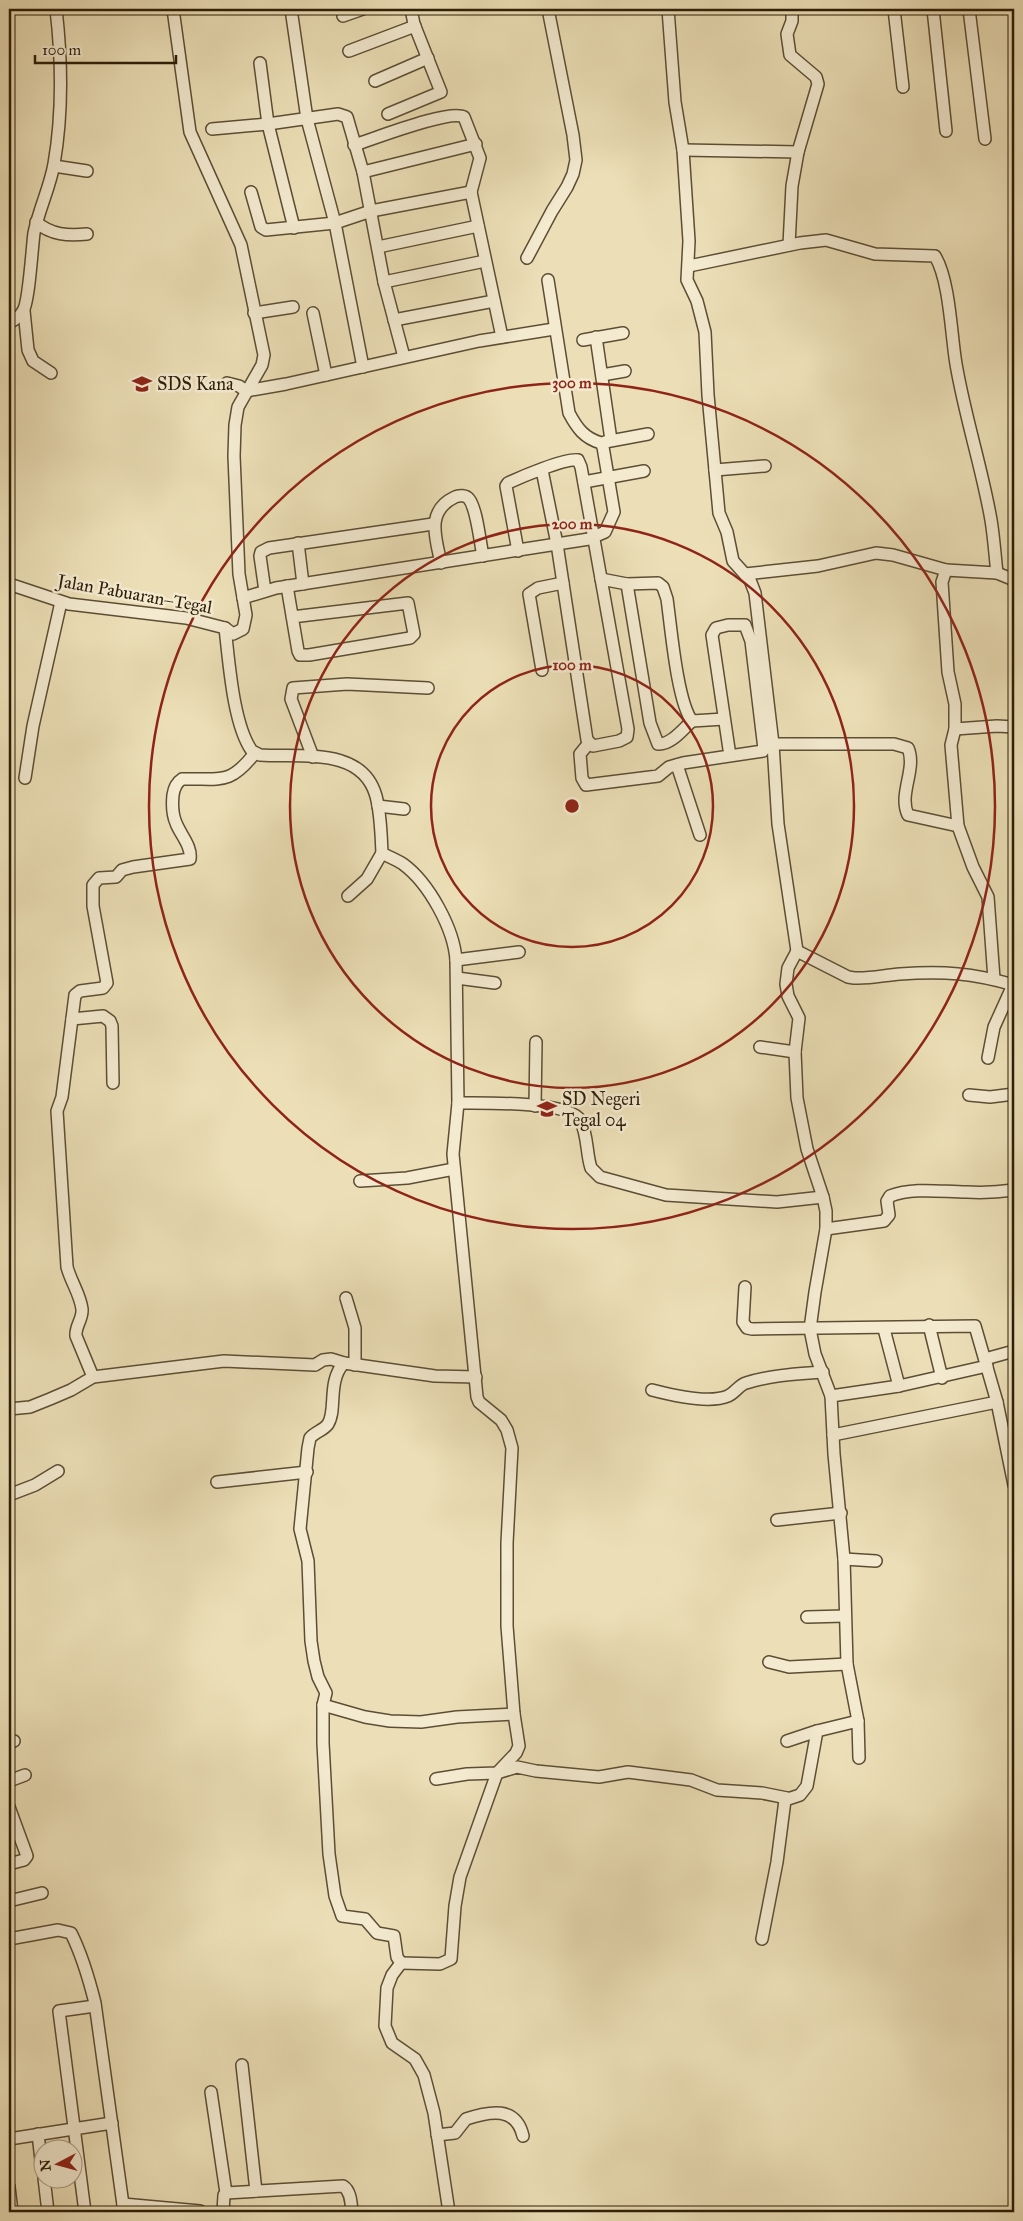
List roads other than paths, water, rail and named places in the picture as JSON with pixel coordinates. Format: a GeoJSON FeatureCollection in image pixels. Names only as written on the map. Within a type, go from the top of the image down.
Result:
{"type":"FeatureCollection","features":[{"type":"Feature","properties":{"kind":"street"},"geometry":{"type":"LineString","coordinates":[[51,373],[33,361],[28,350],[24,311],[36,222],[54,166],[62,99],[60,46],[56,9]]}},
{"type":"Feature","properties":{"kind":"street"},"geometry":{"type":"LineString","coordinates":[[173,9],[190,132],[237,234],[244,254],[263,360],[238,407],[234,436],[239,574],[246,615],[243,628],[233,634],[225,628]]}},
{"type":"Feature","properties":{"kind":"street"},"geometry":{"type":"LineString","coordinates":[[291,9],[307,119],[335,223],[363,367]]}},
{"type":"Feature","properties":{"kind":"street"},"geometry":{"type":"LineString","coordinates":[[343,16],[363,9]]}},
{"type":"Feature","properties":{"kind":"street"},"geometry":{"type":"LineString","coordinates":[[388,114],[441,92],[415,26],[411,9]]}},
{"type":"Feature","properties":{"kind":"street"},"geometry":{"type":"LineString","coordinates":[[527,258],[552,210],[567,187],[573,174],[576,160],[573,135],[548,9]]}},
{"type":"Feature","properties":{"kind":"street"},"geometry":{"type":"LineString","coordinates":[[668,9],[675,102],[683,150],[689,266],[688,284],[697,301],[705,332],[708,395],[719,513],[727,532],[733,561],[750,580],[755,593],[772,744],[778,824],[797,951],[788,968],[786,984],[788,996],[799,1018],[795,1052],[798,1110],[807,1149],[826,1211],[826,1229],[814,1292],[810,1329],[815,1354],[832,1396],[832,1435],[844,1559],[847,1664],[858,1721],[859,1758]]}},
{"type":"Feature","properties":{"kind":"street"},"geometry":{"type":"LineString","coordinates":[[789,245],[792,186],[798,152],[818,84],[816,77],[790,55],[787,34],[792,21],[792,9]]}},
{"type":"Feature","properties":{"kind":"street"},"geometry":{"type":"LineString","coordinates":[[894,9],[903,86]]}},
{"type":"Feature","properties":{"kind":"street"},"geometry":{"type":"LineString","coordinates":[[933,9],[946,131]]}},
{"type":"Feature","properties":{"kind":"street"},"geometry":{"type":"LineString","coordinates":[[969,9],[985,139]]}},
{"type":"Feature","properties":{"kind":"street"},"geometry":{"type":"LineString","coordinates":[[349,50],[415,26]]}},
{"type":"Feature","properties":{"kind":"street"},"geometry":{"type":"LineString","coordinates":[[374,81],[428,58]]}},
{"type":"Feature","properties":{"kind":"street"},"geometry":{"type":"LineString","coordinates":[[260,63],[268,124],[294,228]]}},
{"type":"Feature","properties":{"kind":"street"},"geometry":{"type":"LineString","coordinates":[[354,145],[441,116],[458,114],[464,117],[480,158],[471,192],[502,337]]}},
{"type":"Feature","properties":{"kind":"street"},"geometry":{"type":"LineString","coordinates":[[212,129],[344,115],[346,117],[363,172],[384,282],[404,357]]}},
{"type":"Feature","properties":{"kind":"street"},"geometry":{"type":"LineString","coordinates":[[363,172],[476,144]]}},
{"type":"Feature","properties":{"kind":"street"},"geometry":{"type":"LineString","coordinates":[[683,150],[798,152]]}},
{"type":"Feature","properties":{"kind":"street"},"geometry":{"type":"LineString","coordinates":[[54,166],[87,171]]}},
{"type":"Feature","properties":{"kind":"street"},"geometry":{"type":"LineString","coordinates":[[251,192],[263,230],[335,223],[371,211],[471,192]]}},
{"type":"Feature","properties":{"kind":"street"},"geometry":{"type":"LineString","coordinates":[[36,222],[44,229],[66,235],[87,234]]}},
{"type":"Feature","properties":{"kind":"street"},"geometry":{"type":"LineString","coordinates":[[378,246],[478,226]]}},
{"type":"Feature","properties":{"kind":"street"},"geometry":{"type":"LineString","coordinates":[[689,266],[789,245],[826,240],[875,254],[935,256],[943,282],[952,330],[962,401],[991,519],[997,573]]}},
{"type":"Feature","properties":{"kind":"street"},"geometry":{"type":"LineString","coordinates":[[384,282],[485,261]]}},
{"type":"Feature","properties":{"kind":"street"},"geometry":{"type":"LineString","coordinates":[[548,280],[554,329],[569,413],[577,428],[590,440],[606,442],[648,434]]}},
{"type":"Feature","properties":{"kind":"street"},"geometry":{"type":"LineString","coordinates":[[394,320],[494,301]]}},
{"type":"Feature","properties":{"kind":"street"},"geometry":{"type":"LineString","coordinates":[[254,313],[292,307]]}},
{"type":"Feature","properties":{"kind":"street"},"geometry":{"type":"LineString","coordinates":[[9,323],[24,311]]}},
{"type":"Feature","properties":{"kind":"street"},"geometry":{"type":"LineString","coordinates":[[313,313],[326,376]]}},
{"type":"Feature","properties":{"kind":"street"},"geometry":{"type":"LineString","coordinates":[[227,383],[239,386],[246,391],[326,376],[404,357],[502,337],[554,329]]}},
{"type":"Feature","properties":{"kind":"street"},"geometry":{"type":"LineString","coordinates":[[583,340],[623,333]]}},
{"type":"Feature","properties":{"kind":"street"},"geometry":{"type":"LineString","coordinates":[[243,598],[287,586],[594,538],[605,532],[611,523],[614,512],[608,476],[602,375],[596,337]]}},
{"type":"Feature","properties":{"kind":"street"},"geometry":{"type":"LineString","coordinates":[[602,375],[625,371]]}},
{"type":"Feature","properties":{"kind":"street"},"geometry":{"type":"LineString","coordinates":[[518,551],[506,486],[508,483],[576,459],[581,467],[584,482],[628,729],[627,738],[619,741],[593,746],[589,743]]}},
{"type":"Feature","properties":{"kind":"street"},"geometry":{"type":"LineString","coordinates":[[715,470],[765,466]]}},
{"type":"Feature","properties":{"kind":"street"},"geometry":{"type":"LineString","coordinates":[[542,470],[557,544],[589,743],[580,754],[582,778],[586,785],[658,776],[669,767],[677,765],[763,751],[751,641],[745,625],[728,625],[716,628],[712,635],[730,756]]}},
{"type":"Feature","properties":{"kind":"street"},"geometry":{"type":"LineString","coordinates":[[584,482],[608,476],[644,471]]}},
{"type":"Feature","properties":{"kind":"street"},"geometry":{"type":"LineString","coordinates":[[440,563],[433,524],[440,510],[456,497],[463,496],[468,498],[473,506],[483,556]]}},
{"type":"Feature","properties":{"kind":"street"},"geometry":{"type":"LineString","coordinates":[[265,591],[261,552],[269,548],[433,524]]}},
{"type":"Feature","properties":{"kind":"street"},"geometry":{"type":"LineString","coordinates":[[298,544],[303,584]]}},
{"type":"Feature","properties":{"kind":"street"},"geometry":{"type":"LineString","coordinates":[[745,574],[818,566],[876,553],[892,555],[946,570],[997,573],[1014,580]]}},
{"type":"Feature","properties":{"kind":"street"},"geometry":{"type":"LineString","coordinates":[[946,570],[942,590],[948,672],[955,704],[955,729],[952,745],[958,826],[973,867],[988,897],[994,979]]}},
{"type":"Feature","properties":{"kind":"street"},"geometry":{"type":"LineString","coordinates":[[601,579],[627,584],[658,583],[663,588],[667,599],[681,692],[686,714],[692,721]]}},
{"type":"Feature","properties":{"kind":"street"},"geometry":{"type":"LineString","coordinates":[[542,670],[529,594],[538,588],[563,583]]}},
{"type":"Feature","properties":{"kind":"street","name":"Jalan Pabuaran–Tegal"},"geometry":{"type":"LineString","coordinates":[[9,584],[61,602],[92,608],[186,618],[225,628],[231,678],[240,721],[248,745],[255,753]]}},
{"type":"Feature","properties":{"kind":"street"},"geometry":{"type":"LineString","coordinates":[[627,584],[650,723],[658,744],[672,739],[692,721],[724,719]]}},
{"type":"Feature","properties":{"kind":"street"},"geometry":{"type":"LineString","coordinates":[[287,586],[292,617],[300,655],[410,638],[414,634],[408,603],[292,617]]}},
{"type":"Feature","properties":{"kind":"street"},"geometry":{"type":"LineString","coordinates":[[25,778],[32,726],[61,602]]}},
{"type":"Feature","properties":{"kind":"street"},"geometry":{"type":"LineString","coordinates":[[313,757],[291,698],[293,688],[347,684],[428,688]]}},
{"type":"Feature","properties":{"kind":"street"},"geometry":{"type":"LineString","coordinates":[[955,729],[997,726],[1014,727]]}},
{"type":"Feature","properties":{"kind":"street"},"geometry":{"type":"LineString","coordinates":[[772,744],[894,744],[908,748],[911,763],[904,803],[908,815],[958,826]]}},
{"type":"Feature","properties":{"kind":"street"},"geometry":{"type":"LineString","coordinates":[[93,1377],[76,1336],[76,1330],[82,1317],[82,1310],[76,1288],[66,1267],[57,1111],[62,1097],[77,992],[103,988],[107,983],[93,906],[93,885],[95,881],[99,878],[116,877],[122,870],[133,867],[190,859],[189,848],[176,822],[172,808],[173,790],[177,782],[182,779],[221,779],[234,775],[242,770],[255,753],[344,761],[358,769],[373,787],[378,806],[382,853],[367,879],[348,896]]}},
{"type":"Feature","properties":{"kind":"street"},"geometry":{"type":"LineString","coordinates":[[677,765],[700,835]]}},
{"type":"Feature","properties":{"kind":"street"},"geometry":{"type":"LineString","coordinates":[[378,806],[404,809]]}},
{"type":"Feature","properties":{"kind":"street"},"geometry":{"type":"LineString","coordinates":[[382,853],[407,867],[428,892],[446,922],[454,944],[457,978],[458,1103],[453,1137],[454,1169],[476,1377],[476,1397],[479,1402],[502,1420],[512,1448],[506,1584],[507,1626],[518,1740],[518,1750],[497,1774],[460,1877],[455,1906],[451,1959],[440,1964],[401,1963]]}},
{"type":"Feature","properties":{"kind":"street"},"geometry":{"type":"LineString","coordinates":[[797,951],[848,977],[854,978],[939,972],[963,973],[1014,985],[994,1027],[988,1058]]}},
{"type":"Feature","properties":{"kind":"street"},"geometry":{"type":"LineString","coordinates":[[456,960],[519,952]]}},
{"type":"Feature","properties":{"kind":"street"},"geometry":{"type":"LineString","coordinates":[[457,978],[495,983]]}},
{"type":"Feature","properties":{"kind":"street"},"geometry":{"type":"LineString","coordinates":[[72,1019],[103,1016],[110,1022],[112,1026],[112,1083]]}},
{"type":"Feature","properties":{"kind":"street"},"geometry":{"type":"LineString","coordinates":[[535,1106],[536,1042]]}},
{"type":"Feature","properties":{"kind":"street"},"geometry":{"type":"LineString","coordinates":[[760,1047],[795,1052]]}},
{"type":"Feature","properties":{"kind":"street"},"geometry":{"type":"LineString","coordinates":[[969,1095],[990,1098],[1014,1094]]}},
{"type":"Feature","properties":{"kind":"street"},"geometry":{"type":"LineString","coordinates":[[458,1103],[535,1106],[564,1110],[580,1118],[590,1168],[600,1176],[660,1194],[777,1202],[823,1197]]}},
{"type":"Feature","properties":{"kind":"street"},"geometry":{"type":"LineString","coordinates":[[360,1181],[408,1178],[454,1169]]}},
{"type":"Feature","properties":{"kind":"street"},"geometry":{"type":"LineString","coordinates":[[826,1229],[884,1221],[889,1215],[887,1201],[890,1196],[896,1194],[932,1190],[969,1192],[1014,1190]]}},
{"type":"Feature","properties":{"kind":"street"},"geometry":{"type":"LineString","coordinates":[[745,1287],[743,1322],[747,1328],[810,1329],[929,1325],[975,1326],[997,1402],[1014,1485]]}},
{"type":"Feature","properties":{"kind":"street"},"geometry":{"type":"LineString","coordinates":[[346,1298],[355,1328],[350,1364],[338,1373],[332,1391],[328,1425],[310,1438],[300,1530],[308,1561],[311,1641],[318,1677],[326,1693],[323,1705],[324,1784],[329,1854],[335,1896],[342,1916],[365,1919],[377,1933],[394,1936],[397,1957],[401,1963]]}},
{"type":"Feature","properties":{"kind":"street"},"geometry":{"type":"LineString","coordinates":[[929,1325],[942,1378]]}},
{"type":"Feature","properties":{"kind":"street"},"geometry":{"type":"LineString","coordinates":[[884,1328],[899,1386]]}},
{"type":"Feature","properties":{"kind":"street"},"geometry":{"type":"LineString","coordinates":[[832,1396],[942,1378],[1014,1351]]}},
{"type":"Feature","properties":{"kind":"street"},"geometry":{"type":"LineString","coordinates":[[9,1409],[30,1407],[71,1390],[93,1377],[224,1360],[315,1365],[323,1360],[331,1359],[350,1364],[435,1376],[476,1377]]}},
{"type":"Feature","properties":{"kind":"street"},"geometry":{"type":"LineString","coordinates":[[652,1390],[676,1397],[716,1399],[730,1396],[744,1383],[775,1376],[823,1372]]}},
{"type":"Feature","properties":{"kind":"street"},"geometry":{"type":"LineString","coordinates":[[832,1435],[997,1402]]}},
{"type":"Feature","properties":{"kind":"street"},"geometry":{"type":"LineString","coordinates":[[9,1495],[35,1485],[58,1471]]}},
{"type":"Feature","properties":{"kind":"street"},"geometry":{"type":"LineString","coordinates":[[217,1482],[307,1472]]}},
{"type":"Feature","properties":{"kind":"street"},"geometry":{"type":"LineString","coordinates":[[777,1520],[841,1513]]}},
{"type":"Feature","properties":{"kind":"street"},"geometry":{"type":"LineString","coordinates":[[844,1559],[876,1561]]}},
{"type":"Feature","properties":{"kind":"street"},"geometry":{"type":"LineString","coordinates":[[807,1617],[845,1616]]}},
{"type":"Feature","properties":{"kind":"street"},"geometry":{"type":"LineString","coordinates":[[769,1662],[789,1667],[847,1664]]}},
{"type":"Feature","properties":{"kind":"street"},"geometry":{"type":"LineString","coordinates":[[323,1705],[365,1717],[399,1722],[421,1722],[457,1717],[514,1714]]}},
{"type":"Feature","properties":{"kind":"street"},"geometry":{"type":"LineString","coordinates":[[787,1741],[858,1721]]}},
{"type":"Feature","properties":{"kind":"street"},"geometry":{"type":"LineString","coordinates":[[436,1779],[467,1774],[497,1774],[518,1767],[536,1771],[599,1777],[628,1772],[691,1780],[717,1790],[762,1793],[787,1798],[800,1795],[807,1786],[817,1731]]}},
{"type":"Feature","properties":{"kind":"street"},"geometry":{"type":"LineString","coordinates":[[9,1781],[24,1776]]}},
{"type":"Feature","properties":{"kind":"street"},"geometry":{"type":"LineString","coordinates":[[762,1939],[777,1862],[783,1806],[787,1798]]}},
{"type":"Feature","properties":{"kind":"street"},"geometry":{"type":"LineString","coordinates":[[9,1807],[27,1856],[24,1860],[9,1864]]}},
{"type":"Feature","properties":{"kind":"street"},"geometry":{"type":"LineString","coordinates":[[9,1901],[42,1893]]}},
{"type":"Feature","properties":{"kind":"street"},"geometry":{"type":"LineString","coordinates":[[9,1939],[58,1930],[71,1933],[89,1979],[96,2006],[124,2208],[200,2211]]}},
{"type":"Feature","properties":{"kind":"street"},"geometry":{"type":"LineString","coordinates":[[401,1963],[392,1974],[387,1988],[385,2004],[387,2032],[392,2043],[409,2054],[420,2067],[431,2098],[449,2212]]}},
{"type":"Feature","properties":{"kind":"street"},"geometry":{"type":"LineString","coordinates":[[85,2212],[59,2011],[96,2006]]}},
{"type":"Feature","properties":{"kind":"street"},"geometry":{"type":"LineString","coordinates":[[242,2065],[256,2191]]}},
{"type":"Feature","properties":{"kind":"street"},"geometry":{"type":"LineString","coordinates":[[211,2092],[226,2193],[224,2195],[223,2212]]}},
{"type":"Feature","properties":{"kind":"street"},"geometry":{"type":"LineString","coordinates":[[437,2135],[455,2133],[466,2119],[504,2113],[513,2117],[518,2122],[523,2136]]}},
{"type":"Feature","properties":{"kind":"street"},"geometry":{"type":"LineString","coordinates":[[9,2139],[112,2123]]}},
{"type":"Feature","properties":{"kind":"street"},"geometry":{"type":"LineString","coordinates":[[38,2134],[38,2138]]}},
{"type":"Feature","properties":{"kind":"street"},"geometry":{"type":"LineString","coordinates":[[226,2193],[343,2186],[348,2189],[352,2212]]}},
{"type":"Feature","properties":{"kind":"street"},"geometry":{"type":"LineString","coordinates":[[9,2187],[12,2212]]}},
{"type":"Feature","properties":{"kind":"street"},"geometry":{"type":"LineString","coordinates":[[45,2188],[48,2212]]}},
{"type":"Feature","properties":{"kind":"place","name":"SDS Kana"},"geometry":{"type":"Point","coordinates":[142,384]}},
{"type":"Feature","properties":{"kind":"place","name":"SD Negeri Tegal 04"},"geometry":{"type":"Point","coordinates":[547,1109]}}]}
